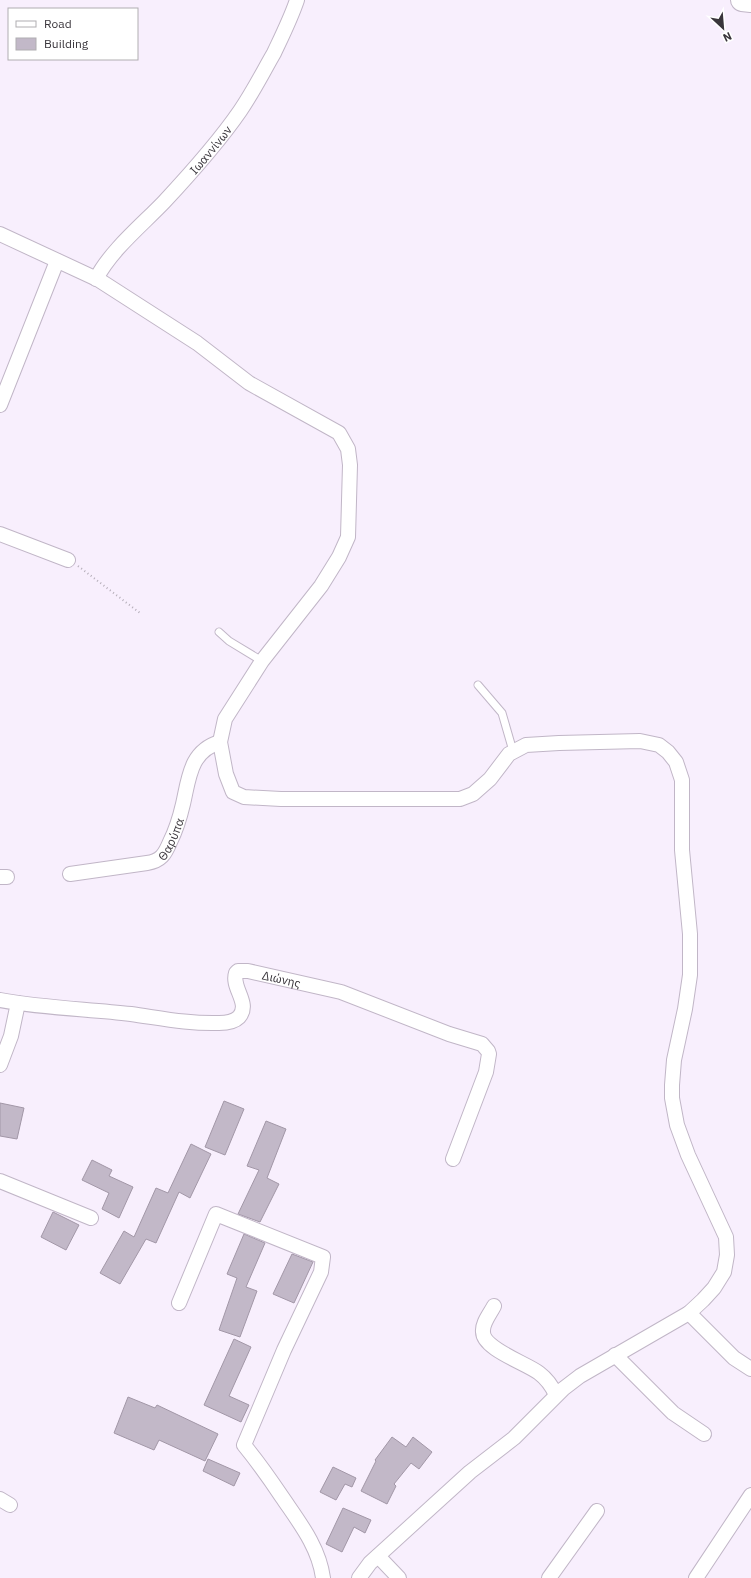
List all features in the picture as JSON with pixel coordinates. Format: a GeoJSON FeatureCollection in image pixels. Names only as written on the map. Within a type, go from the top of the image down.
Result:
{"type":"FeatureCollection","features":[{"type":"Feature","properties":{"kind":"main road"},"geometry":{"type":"LineString","coordinates":[[742,0],[751,0]]}},
{"type":"Feature","properties":{"kind":"street","name":"Ιωαννίνων"},"geometry":{"type":"LineString","coordinates":[[96,279],[102,268],[114,254],[219,140],[241,111],[284,34],[297,0]]}},
{"type":"Feature","properties":{"kind":"street"},"geometry":{"type":"LineString","coordinates":[[0,234],[96,279],[197,343],[249,383],[338,433],[348,449],[350,473],[348,537],[340,557],[321,586],[262,661],[225,718],[220,742],[226,774],[233,792],[244,797],[281,799],[460,799],[473,794],[479,789],[490,779],[513,751],[535,744],[640,741],[659,745],[668,752],[676,762],[681,772],[683,789],[682,850],[689,927],[690,975],[685,1009],[674,1060],[672,1098],[681,1136],[692,1164],[724,1233],[727,1250],[726,1264],[720,1281],[703,1300],[689,1312],[580,1376],[556,1395],[518,1435],[470,1472],[378,1556],[366,1568],[359,1578]]}},
{"type":"Feature","properties":{"kind":"street"},"geometry":{"type":"LineString","coordinates":[[0,404],[57,261]]}},
{"type":"Feature","properties":{"kind":"street"},"geometry":{"type":"LineString","coordinates":[[0,534],[68,560]]}},
{"type":"Feature","properties":{"kind":"street","name":"Θαρύπα"},"geometry":{"type":"LineString","coordinates":[[70,874],[147,864],[156,862],[161,858],[169,846],[178,824],[194,763],[205,749],[220,742]]}},
{"type":"Feature","properties":{"kind":"street","name":"Διώνης"},"geometry":{"type":"LineString","coordinates":[[0,1000],[165,1019],[218,1023],[231,1021],[238,1017],[243,1009],[242,1001],[235,982],[236,973],[238,971],[248,971],[341,992],[449,1034],[482,1044],[488,1051],[489,1058],[486,1072],[453,1159]]}},
{"type":"Feature","properties":{"kind":"street"},"geometry":{"type":"LineString","coordinates":[[0,1065],[11,1036],[18,1003]]}},
{"type":"Feature","properties":{"kind":"street"},"geometry":{"type":"LineString","coordinates":[[0,1181],[91,1218]]}},
{"type":"Feature","properties":{"kind":"street"},"geometry":{"type":"LineString","coordinates":[[179,1303],[216,1214],[323,1257],[321,1272],[284,1350],[244,1445],[295,1516],[318,1554],[322,1565],[323,1578]]}},
{"type":"Feature","properties":{"kind":"street"},"geometry":{"type":"LineString","coordinates":[[494,1306],[483,1328],[485,1340],[493,1347],[539,1373],[547,1380],[556,1395]]}},
{"type":"Feature","properties":{"kind":"street"},"geometry":{"type":"LineString","coordinates":[[689,1312],[734,1358],[751,1369]]}},
{"type":"Feature","properties":{"kind":"street"},"geometry":{"type":"LineString","coordinates":[[615,1355],[673,1413],[704,1434]]}},
{"type":"Feature","properties":{"kind":"street"},"geometry":{"type":"LineString","coordinates":[[696,1578],[751,1495]]}},
{"type":"Feature","properties":{"kind":"street"},"geometry":{"type":"LineString","coordinates":[[549,1578],[597,1511]]}},
{"type":"Feature","properties":{"kind":"street"},"geometry":{"type":"LineString","coordinates":[[378,1556],[399,1578]]}},
{"type":"Feature","properties":{"kind":"lane"},"geometry":{"type":"LineString","coordinates":[[218,632],[229,641],[262,661]]}},
{"type":"Feature","properties":{"kind":"lane"},"geometry":{"type":"LineString","coordinates":[[478,685],[502,713],[513,751]]}},
{"type":"Feature","properties":{"kind":"path"},"geometry":{"type":"LineString","coordinates":[[68,560],[140,614]]}},
{"type":"Feature","properties":{"kind":"building"},"geometry":{"type":"Polygon","coordinates":[[[224,1101],[244,1109],[225,1155],[205,1147],[224,1101]]]}},
{"type":"Feature","properties":{"kind":"building"},"geometry":{"type":"Polygon","coordinates":[[[0,1103],[24,1108],[17,1139],[0,1136],[0,1103]]]}},
{"type":"Feature","properties":{"kind":"building"},"geometry":{"type":"Polygon","coordinates":[[[266,1121],[286,1129],[267,1178],[279,1184],[260,1222],[238,1214],[259,1170],[247,1166],[266,1121]]]}},
{"type":"Feature","properties":{"kind":"building"},"geometry":{"type":"Polygon","coordinates":[[[191,1144],[211,1154],[190,1198],[179,1192],[156,1243],[146,1239],[120,1284],[100,1273],[124,1231],[134,1237],[156,1188],[168,1193],[191,1144]]]}},
{"type":"Feature","properties":{"kind":"building"},"geometry":{"type":"Polygon","coordinates":[[[92,1160],[112,1170],[109,1176],[133,1187],[119,1218],[102,1209],[109,1193],[82,1180],[92,1160]]]}},
{"type":"Feature","properties":{"kind":"building"},"geometry":{"type":"Polygon","coordinates":[[[53,1212],[79,1225],[66,1250],[41,1237],[53,1212]]]}},
{"type":"Feature","properties":{"kind":"building"},"geometry":{"type":"Polygon","coordinates":[[[244,1234],[265,1243],[246,1287],[257,1291],[240,1337],[219,1330],[237,1278],[227,1274],[244,1234]]]}},
{"type":"Feature","properties":{"kind":"building"},"geometry":{"type":"Polygon","coordinates":[[[292,1254],[313,1262],[294,1303],[273,1294],[292,1254]]]}},
{"type":"Feature","properties":{"kind":"building"},"geometry":{"type":"Polygon","coordinates":[[[234,1339],[251,1347],[229,1396],[249,1405],[241,1422],[204,1405],[234,1339]]]}},
{"type":"Feature","properties":{"kind":"building"},"geometry":{"type":"Polygon","coordinates":[[[128,1397],[155,1408],[157,1405],[218,1434],[205,1461],[159,1440],[154,1450],[114,1433],[128,1397]]]}},
{"type":"Feature","properties":{"kind":"building"},"geometry":{"type":"Polygon","coordinates":[[[392,1437],[406,1447],[413,1437],[432,1452],[419,1469],[411,1463],[394,1484],[396,1486],[387,1504],[361,1491],[376,1461],[375,1460],[392,1437]]]}},
{"type":"Feature","properties":{"kind":"building"},"geometry":{"type":"Polygon","coordinates":[[[208,1459],[240,1473],[234,1486],[203,1471],[208,1459]]]}},
{"type":"Feature","properties":{"kind":"building"},"geometry":{"type":"Polygon","coordinates":[[[333,1467],[356,1478],[352,1487],[345,1484],[336,1500],[320,1492],[333,1467]]]}},
{"type":"Feature","properties":{"kind":"building"},"geometry":{"type":"Polygon","coordinates":[[[343,1508],[371,1520],[365,1533],[354,1527],[342,1552],[326,1544],[343,1508]]]}}]}
